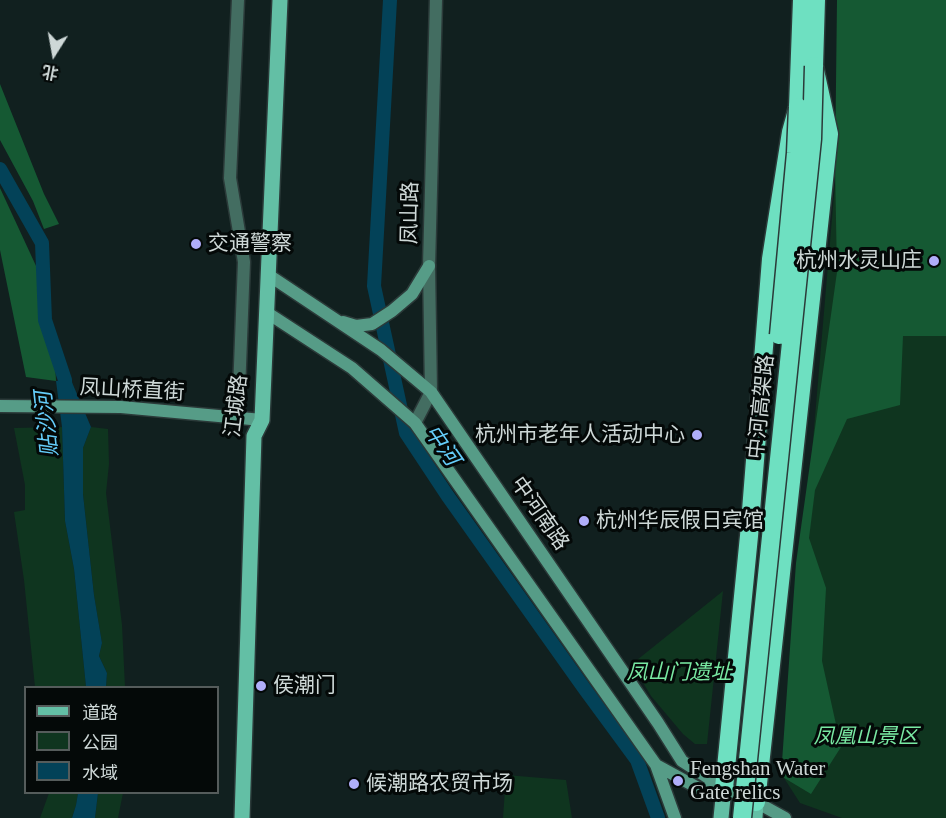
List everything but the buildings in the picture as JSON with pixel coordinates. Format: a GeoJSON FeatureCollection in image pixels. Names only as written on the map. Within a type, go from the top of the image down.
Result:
{"type":"FeatureCollection","features":[{"type":"Feature","properties":{"kind":"highway","name":"中河高架路"},"geometry":{"type":"LineString","coordinates":[[734,818],[796,153],[802,0]]}},
{"type":"Feature","properties":{"kind":"highway","name":"中河高架路"},"geometry":{"type":"LineString","coordinates":[[742,818],[812,139],[816,0]]}},
{"type":"Feature","properties":{"kind":"highway"},"geometry":{"type":"LineString","coordinates":[[755,810],[829,134],[814,66]]}},
{"type":"Feature","properties":{"kind":"highway"},"geometry":{"type":"LineString","coordinates":[[724,788],[739,641],[771,259],[791,132],[798,107]]}},
{"type":"Feature","properties":{"kind":"main road","name":"江城路"},"geometry":{"type":"LineString","coordinates":[[242,818],[254,436],[262,420],[280,0]]}},
{"type":"Feature","properties":{"kind":"main road"},"geometry":{"type":"LineString","coordinates":[[334,320],[356,326],[372,324],[412,294],[429,266]]}},
{"type":"Feature","properties":{"kind":"main road","name":"中河南路"},"geometry":{"type":"LineString","coordinates":[[267,274],[381,350],[431,392],[682,761],[724,788]]}},
{"type":"Feature","properties":{"kind":"main road"},"geometry":{"type":"LineString","coordinates":[[266,312],[352,368],[412,421],[656,765],[675,818]]}},
{"type":"Feature","properties":{"kind":"main road","name":"凤山桥直街"},"geometry":{"type":"LineString","coordinates":[[0,406],[121,407],[262,420]]}},
{"type":"Feature","properties":{"kind":"main road"},"geometry":{"type":"LineString","coordinates":[[656,765],[700,789],[724,788],[755,810],[785,818]]}},
{"type":"Feature","properties":{"kind":"main road"},"geometry":{"type":"LineString","coordinates":[[721,818],[724,788]]}},
{"type":"Feature","properties":{"kind":"street"},"geometry":{"type":"LineString","coordinates":[[238,0],[230,178],[244,262],[238,417]]}},
{"type":"Feature","properties":{"kind":"street","name":"凤山路"},"geometry":{"type":"LineString","coordinates":[[412,421],[431,392],[429,266],[436,0]]}},
{"type":"Feature","properties":{"kind":"green space"},"geometry":{"type":"Polygon","coordinates":[[[837,0],[946,0],[946,336],[903,336],[900,405],[847,419],[815,490],[809,538],[826,588],[822,661],[841,747],[811,794],[781,776],[796,563],[837,272],[835,167],[837,0]]]}},
{"type":"Feature","properties":{"kind":"green space","name":"凤凰山景区"},"geometry":{"type":"Polygon","coordinates":[[[946,0],[946,818],[842,818],[800,803],[784,778],[845,67],[946,0]]]}},
{"type":"Feature","properties":{"kind":"green space"},"geometry":{"type":"Polygon","coordinates":[[[0,84],[44,194],[59,224],[44,229],[33,201],[0,140],[0,84]]]}},
{"type":"Feature","properties":{"kind":"green space"},"geometry":{"type":"Polygon","coordinates":[[[0,188],[37,268],[42,324],[55,362],[56,381],[26,377],[0,250],[0,188]]]}},
{"type":"Feature","properties":{"kind":"green space"},"geometry":{"type":"Polygon","coordinates":[[[62,427],[65,521],[74,569],[86,686],[35,686],[24,580],[14,512],[25,510],[25,485],[14,428],[62,427]]]}},
{"type":"Feature","properties":{"kind":"green space"},"geometry":{"type":"Polygon","coordinates":[[[91,427],[108,429],[109,464],[106,493],[122,625],[125,686],[106,686],[107,673],[99,656],[102,643],[94,595],[83,494],[83,448],[91,427]]]}},
{"type":"Feature","properties":{"kind":"green space","name":"凤山门遗址"},"geometry":{"type":"Polygon","coordinates":[[[723,591],[707,744],[695,744],[683,734],[651,696],[632,664],[723,591]]]}},
{"type":"Feature","properties":{"kind":"green space"},"geometry":{"type":"Polygon","coordinates":[[[506,775],[566,780],[572,818],[503,818],[506,775]]]}},
{"type":"Feature","properties":{"kind":"green space"},"geometry":{"type":"Polygon","coordinates":[[[49,794],[78,794],[72,818],[40,818],[49,794]]]}},
{"type":"Feature","properties":{"kind":"green space"},"geometry":{"type":"Polygon","coordinates":[[[98,794],[123,794],[118,818],[95,818],[98,794]]]}},
{"type":"Feature","properties":{"kind":"water"},"geometry":{"type":"Polygon","coordinates":[[[71,380],[91,427],[83,448],[83,494],[94,595],[102,643],[99,656],[107,673],[106,686],[86,686],[74,569],[65,521],[62,427],[56,381],[71,380]]]}},
{"type":"Feature","properties":{"kind":"water"},"geometry":{"type":"Polygon","coordinates":[[[78,794],[98,794],[95,818],[72,818],[78,794]]]}},
{"type":"Feature","properties":{"kind":"waterway","name":"中河"},"geometry":{"type":"LineString","coordinates":[[390,0],[374,286],[406,433],[447,495],[637,760],[658,818]]}},
{"type":"Feature","properties":{"kind":"waterway","name":"贴沙河"},"geometry":{"type":"LineString","coordinates":[[0,169],[42,243],[45,320],[65,380],[66,399]]}},
{"type":"Feature","properties":{"kind":"place","name":"交通警察"},"geometry":{"type":"Point","coordinates":[196,244]}},
{"type":"Feature","properties":{"kind":"place","name":"杭州水灵山庄"},"geometry":{"type":"Point","coordinates":[934,261]}},
{"type":"Feature","properties":{"kind":"place","name":"杭州市老年人活动中心"},"geometry":{"type":"Point","coordinates":[697,435]}},
{"type":"Feature","properties":{"kind":"place","name":"杭州华辰假日宾馆"},"geometry":{"type":"Point","coordinates":[584,521]}},
{"type":"Feature","properties":{"kind":"place","name":"侯潮门"},"geometry":{"type":"Point","coordinates":[261,686]}},
{"type":"Feature","properties":{"kind":"place","name":"Fengshan Water Gate relics"},"geometry":{"type":"Point","coordinates":[678,781]}},
{"type":"Feature","properties":{"kind":"place","name":"候潮路农贸市场"},"geometry":{"type":"Point","coordinates":[354,784]}}]}
